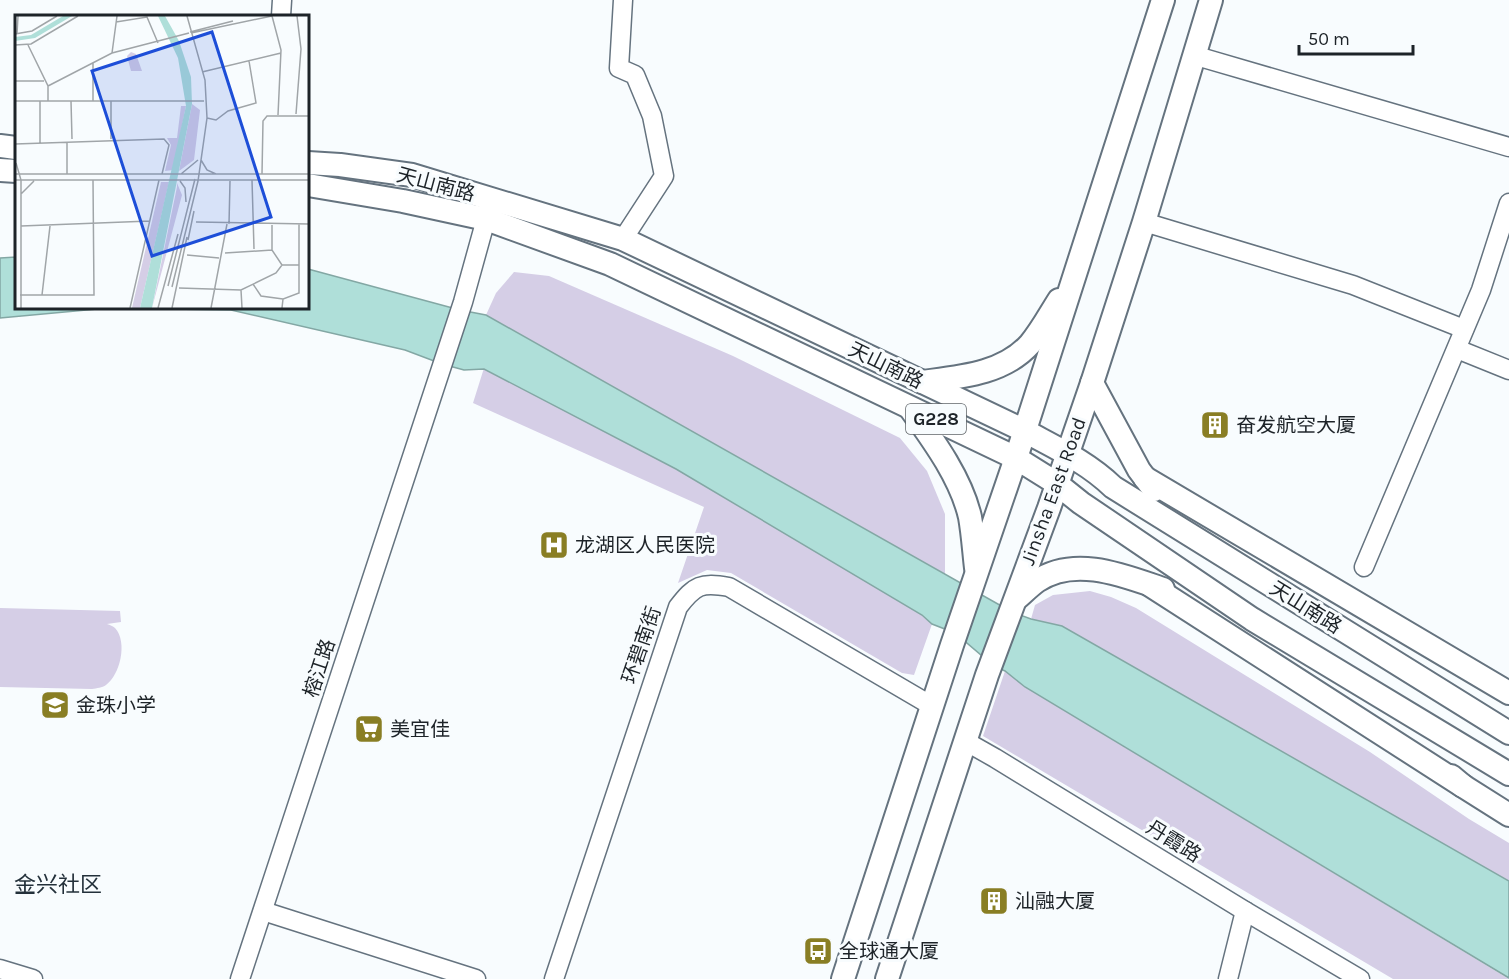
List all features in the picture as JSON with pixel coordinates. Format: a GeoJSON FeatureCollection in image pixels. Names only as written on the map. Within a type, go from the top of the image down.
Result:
{"type":"FeatureCollection","features":[{"type":"Feature","properties":{"kind":"main road"},"geometry":{"type":"LineString","coordinates":[[843,979],[952,645],[1025,431],[1163,0]]}},
{"type":"Feature","properties":{"kind":"main road","name":"Jinsha East Road"},"geometry":{"type":"LineString","coordinates":[[888,979],[987,675],[1049,508],[1092,382],[1144,222],[1211,0]]}},
{"type":"Feature","properties":{"kind":"main road"},"geometry":{"type":"LineString","coordinates":[[0,147],[15,148]]}},
{"type":"Feature","properties":{"kind":"main road","name":"天山南路"},"geometry":{"type":"LineString","coordinates":[[309,163],[412,175],[623,239],[1025,431],[1094,469],[1113,487],[1509,732]]}},
{"type":"Feature","properties":{"kind":"main road"},"geometry":{"type":"LineString","coordinates":[[0,170],[15,171]]}},
{"type":"Feature","properties":{"kind":"main road","name":"天山南路"},"geometry":{"type":"LineString","coordinates":[[309,185],[403,201],[486,219],[610,264],[1016,458],[1056,483],[1090,509],[1252,619],[1509,774]]}},
{"type":"Feature","properties":{"kind":"main road"},"geometry":{"type":"LineString","coordinates":[[922,382],[967,376],[1005,365],[1030,344],[1075,277]]}},
{"type":"Feature","properties":{"kind":"main road"},"geometry":{"type":"LineString","coordinates":[[1092,382],[1144,478],[1183,530]]}},
{"type":"Feature","properties":{"kind":"main road"},"geometry":{"type":"LineString","coordinates":[[909,406],[936,444],[955,479],[969,516],[975,577]]}},
{"type":"Feature","properties":{"kind":"main road"},"geometry":{"type":"LineString","coordinates":[[1144,478],[1509,693]]}},
{"type":"Feature","properties":{"kind":"main road"},"geometry":{"type":"LineString","coordinates":[[1013,602],[1039,580],[1066,570],[1091,568],[1122,575],[1252,619]]}},
{"type":"Feature","properties":{"kind":"main road","name":"天山南路"},"geometry":{"type":"LineString","coordinates":[[1150,585],[1509,815]]}},
{"type":"Feature","properties":{"kind":"main road"},"geometry":{"type":"LineString","coordinates":[[1387,657],[1509,693]]}},
{"type":"Feature","properties":{"kind":"main road","name":"天山南路"},"geometry":{"type":"LineString","coordinates":[[1347,678],[1462,786]]}},
{"type":"Feature","properties":{"kind":"street"},"geometry":{"type":"LineString","coordinates":[[281,15],[282,0]]}},
{"type":"Feature","properties":{"kind":"street"},"geometry":{"type":"LineString","coordinates":[[623,0],[619,68],[635,75],[644,95],[652,116],[664,176],[623,239]]}},
{"type":"Feature","properties":{"kind":"street"},"geometry":{"type":"LineString","coordinates":[[1194,55],[1509,147]]}},
{"type":"Feature","properties":{"kind":"street"},"geometry":{"type":"LineString","coordinates":[[1364,567],[1481,290],[1509,203]]}},
{"type":"Feature","properties":{"kind":"street","name":"榕江路"},"geometry":{"type":"LineString","coordinates":[[240,979],[441,371],[486,219]]}},
{"type":"Feature","properties":{"kind":"street"},"geometry":{"type":"LineString","coordinates":[[1144,222],[1353,285],[1464,329]]}},
{"type":"Feature","properties":{"kind":"street"},"geometry":{"type":"LineString","coordinates":[[1457,349],[1509,370]]}},
{"type":"Feature","properties":{"kind":"street","name":"环碧南街"},"geometry":{"type":"LineString","coordinates":[[554,979],[678,607],[691,590],[710,584],[729,587],[932,706]]}},
{"type":"Feature","properties":{"kind":"street","name":"丹霞路"},"geometry":{"type":"LineString","coordinates":[[965,741],[1360,979]]}},
{"type":"Feature","properties":{"kind":"street"},"geometry":{"type":"LineString","coordinates":[[262,911],[477,979]]}},
{"type":"Feature","properties":{"kind":"street"},"geometry":{"type":"LineString","coordinates":[[1228,979],[1245,911]]}},
{"type":"Feature","properties":{"kind":"street"},"geometry":{"type":"LineString","coordinates":[[0,969],[33,979]]}},
{"type":"Feature","properties":{"kind":"shaded area"},"geometry":{"type":"Polygon","coordinates":[[[15,257],[15,309],[97,309],[0,318],[0,258],[15,257]]]}},
{"type":"Feature","properties":{"kind":"shaded area"},"geometry":{"type":"Polygon","coordinates":[[[309,269],[486,315],[1012,612],[1062,626],[1509,881],[1509,978],[1025,687],[1005,671],[994,666],[955,633],[932,624],[922,615],[676,469],[484,369],[464,370],[405,350],[231,310],[170,309],[309,309],[309,269]]]}},
{"type":"Feature","properties":{"kind":"shaded area"},"geometry":{"type":"Polygon","coordinates":[[[514,272],[549,276],[733,356],[900,438],[927,471],[945,514],[945,574],[486,315],[496,293],[514,272]]]}},
{"type":"Feature","properties":{"kind":"shaded area"},"geometry":{"type":"Polygon","coordinates":[[[484,368],[676,469],[922,615],[932,624],[914,675],[902,673],[731,573],[707,570],[678,583],[704,507],[473,403],[484,368]]]}},
{"type":"Feature","properties":{"kind":"shaded area"},"geometry":{"type":"Polygon","coordinates":[[[1090,591],[1136,608],[1370,752],[1469,819],[1509,843],[1509,881],[1062,626],[1031,619],[1035,605],[1053,595],[1090,591]]]}},
{"type":"Feature","properties":{"kind":"shaded area"},"geometry":{"type":"Polygon","coordinates":[[[0,608],[120,611],[121,622],[107,624],[115,628],[121,641],[121,658],[115,674],[106,685],[92,689],[0,687],[0,608]]]}},
{"type":"Feature","properties":{"kind":"shaded area"},"geometry":{"type":"Polygon","coordinates":[[[1005,671],[1025,687],[1509,979],[1393,979],[983,736],[1005,671]]]}},
{"type":"Feature","properties":{"kind":"place","name":"奋发航空大厦"},"geometry":{"type":"Point","coordinates":[1215,425]}},
{"type":"Feature","properties":{"kind":"place","name":"龙湖区人民医院"},"geometry":{"type":"Point","coordinates":[554,545]}},
{"type":"Feature","properties":{"kind":"place","name":"金珠小学"},"geometry":{"type":"Point","coordinates":[55,705]}},
{"type":"Feature","properties":{"kind":"place","name":"美宜佳"},"geometry":{"type":"Point","coordinates":[369,729]}},
{"type":"Feature","properties":{"kind":"place","name":"汕融大厦"},"geometry":{"type":"Point","coordinates":[994,901]}},
{"type":"Feature","properties":{"kind":"place","name":"全球通大厦"},"geometry":{"type":"Point","coordinates":[818,951]}},
{"type":"Feature","properties":{"kind":"district","name":"金兴社区"},"geometry":{"type":"Point","coordinates":[58,884]}}]}
